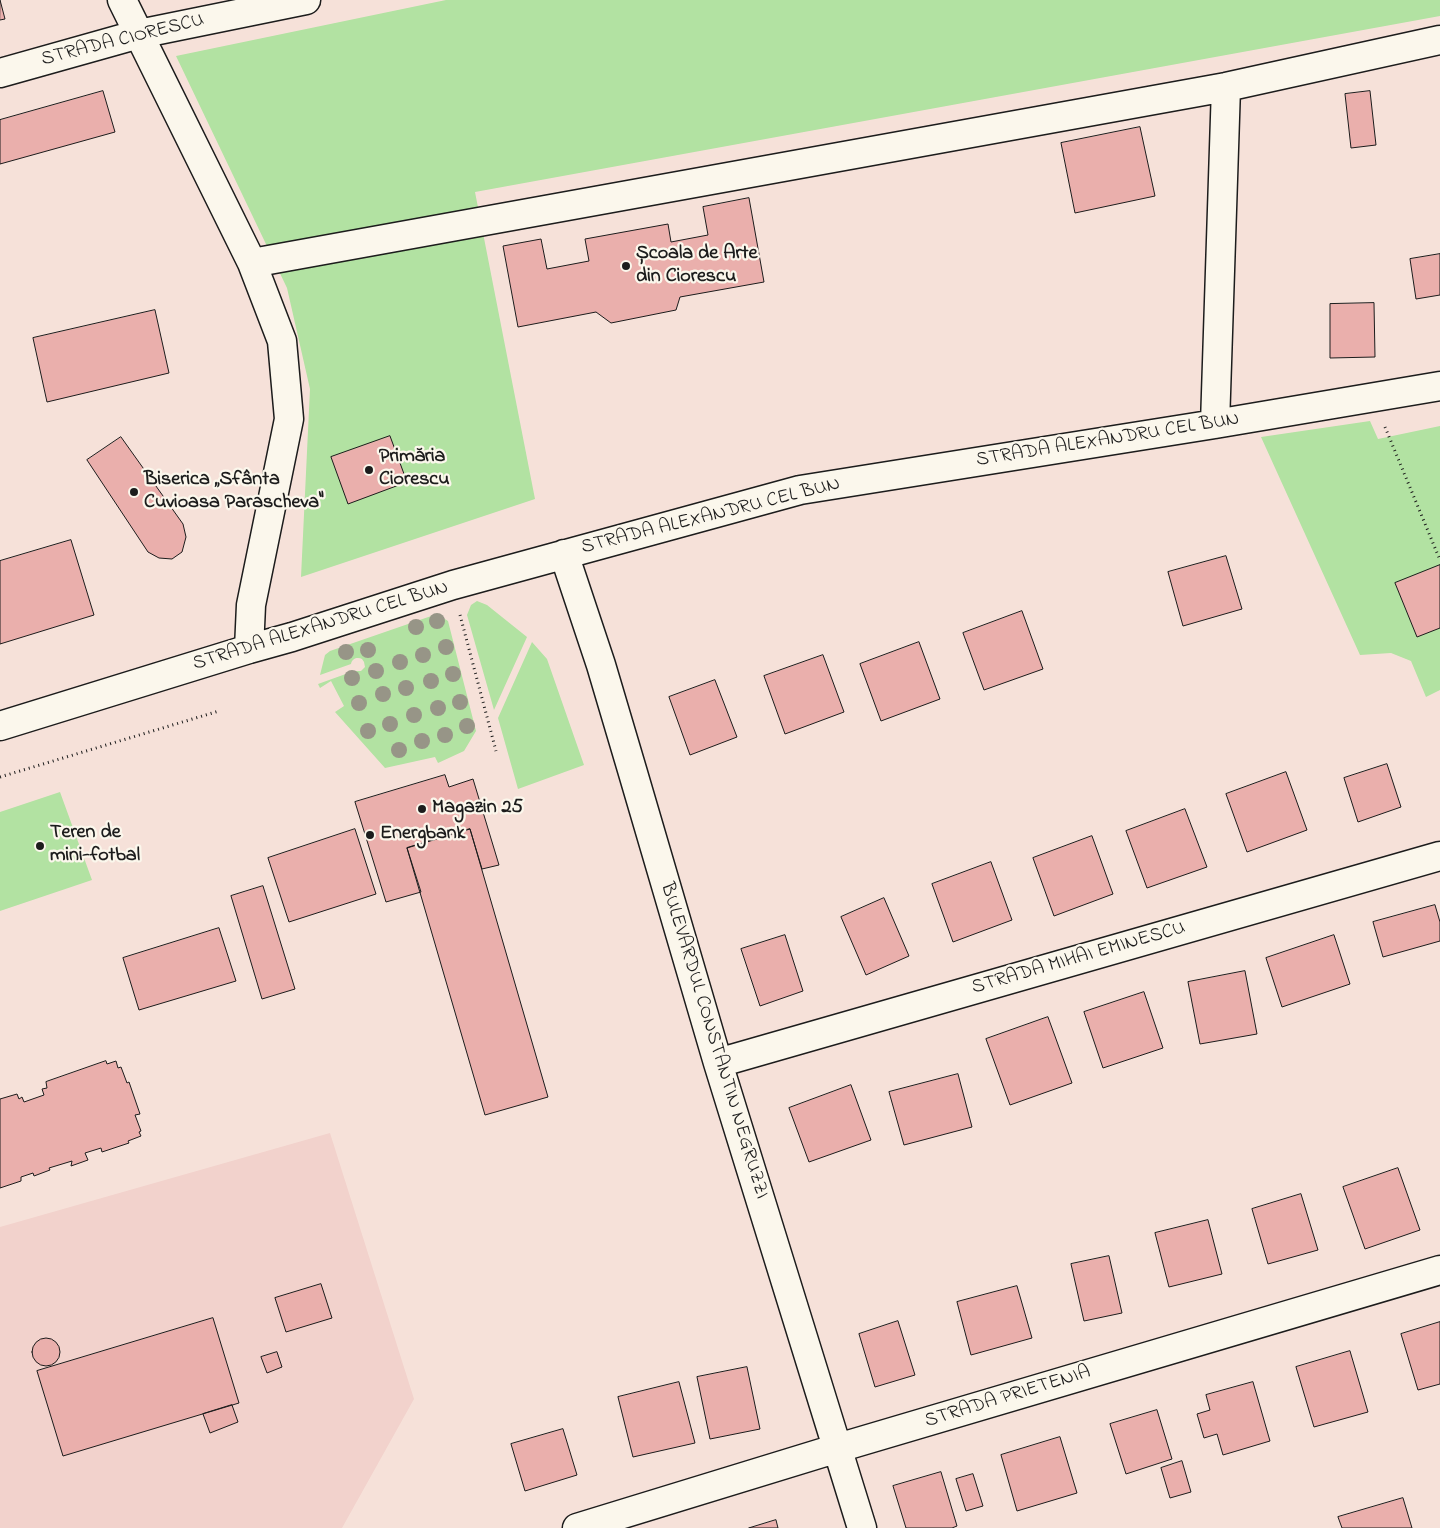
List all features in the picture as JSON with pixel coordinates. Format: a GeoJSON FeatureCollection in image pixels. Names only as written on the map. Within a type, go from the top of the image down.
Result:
{"type":"FeatureCollection","features":[{"type":"Feature","properties":{"kind":"street"},"geometry":{"type":"LineString","coordinates":[[122,0],[252,263],[282,342],[289,419],[251,605],[249,649]]}},
{"type":"Feature","properties":{"kind":"street","name":"STRADA CIORESCU"},"geometry":{"type":"LineString","coordinates":[[0,73],[139,34],[306,0]]}},
{"type":"Feature","properties":{"kind":"street"},"geometry":{"type":"LineString","coordinates":[[252,263],[1226,87],[1440,40]]}},
{"type":"Feature","properties":{"kind":"street"},"geometry":{"type":"LineString","coordinates":[[1215,424],[1226,87]]}},
{"type":"Feature","properties":{"kind":"street","name":"STRADA ALEXANDRU CEL BUN"},"geometry":{"type":"LineString","coordinates":[[0,726],[249,649],[292,638],[453,586],[800,490],[1440,386]]}},
{"type":"Feature","properties":{"kind":"street","name":"BULEVARDUL CONSTANTIN NEGRUZZI"},"geometry":{"type":"LineString","coordinates":[[564,554],[601,665],[718,1063],[862,1528]]}},
{"type":"Feature","properties":{"kind":"street","name":"STRADA MIHAI EMINESCU"},"geometry":{"type":"LineString","coordinates":[[718,1063],[1440,856]]}},
{"type":"Feature","properties":{"kind":"street","name":"STRADA PRIETENIA"},"geometry":{"type":"LineString","coordinates":[[577,1528],[838,1448],[1440,1270]]}},
{"type":"Feature","properties":{"kind":"path"},"geometry":{"type":"LineString","coordinates":[[1373,398],[1440,560]]}},
{"type":"Feature","properties":{"kind":"path"},"geometry":{"type":"LineString","coordinates":[[453,586],[496,752]]}},
{"type":"Feature","properties":{"kind":"path"},"geometry":{"type":"LineString","coordinates":[[0,777],[219,712]]}},
{"type":"Feature","properties":{"kind":"shaded area"},"geometry":{"type":"Polygon","coordinates":[[[330,1133],[414,1399],[342,1528],[0,1528],[0,1227],[330,1133]]]}},
{"type":"Feature","properties":{"kind":"green space"},"geometry":{"type":"Polygon","coordinates":[[[446,0],[1440,0],[1440,16],[475,192],[535,499],[301,577],[310,389],[287,288],[176,56],[446,0]]]}},
{"type":"Feature","properties":{"kind":"green space"},"geometry":{"type":"Polygon","coordinates":[[[1370,421],[1378,439],[1440,426],[1440,690],[1426,697],[1411,661],[1391,653],[1360,655],[1261,437],[1370,421]]]}},
{"type":"Feature","properties":{"kind":"green space"},"geometry":{"type":"Polygon","coordinates":[[[477,601],[487,605],[527,637],[494,710],[467,615],[471,605],[477,601]]]}},
{"type":"Feature","properties":{"kind":"green space"},"geometry":{"type":"Polygon","coordinates":[[[437,614],[448,621],[476,731],[464,751],[438,763],[435,757],[385,768],[335,712],[344,706],[331,681],[320,688],[318,684],[354,671],[361,671],[365,667],[364,662],[362,659],[355,658],[351,664],[320,675],[325,655],[330,651],[437,614]]]}},
{"type":"Feature","properties":{"kind":"green space"},"geometry":{"type":"Polygon","coordinates":[[[532,642],[547,659],[584,765],[518,789],[498,718],[532,642]]]}},
{"type":"Feature","properties":{"kind":"green space","name":"Teren de mini-fotbal"},"geometry":{"type":"Polygon","coordinates":[[[60,792],[92,880],[0,911],[0,812],[60,792]]]}},
{"type":"Feature","properties":{"kind":"building"},"geometry":{"type":"Polygon","coordinates":[[[0,0],[5,19],[0,20],[0,0]]]}},
{"type":"Feature","properties":{"kind":"building"},"geometry":{"type":"Polygon","coordinates":[[[103,91],[115,132],[0,164],[0,120],[103,91]]]}},
{"type":"Feature","properties":{"kind":"building"},"geometry":{"type":"Polygon","coordinates":[[[1370,91],[1376,145],[1351,148],[1345,94],[1370,91]]]}},
{"type":"Feature","properties":{"kind":"building"},"geometry":{"type":"Polygon","coordinates":[[[1140,127],[1155,196],[1075,213],[1061,143],[1140,127]]]}},
{"type":"Feature","properties":{"kind":"building"},"geometry":{"type":"Polygon","coordinates":[[[749,198],[764,282],[680,297],[676,310],[611,323],[596,312],[518,327],[503,246],[541,239],[547,269],[589,261],[585,239],[668,224],[671,242],[708,235],[703,207],[749,198]]]}},
{"type":"Feature","properties":{"kind":"building"},"geometry":{"type":"Polygon","coordinates":[[[1440,254],[1440,295],[1416,299],[1410,259],[1440,254]]]}},
{"type":"Feature","properties":{"kind":"building"},"geometry":{"type":"Polygon","coordinates":[[[1374,303],[1375,357],[1330,358],[1330,304],[1374,303]]]}},
{"type":"Feature","properties":{"kind":"building"},"geometry":{"type":"Polygon","coordinates":[[[155,310],[169,373],[47,402],[33,338],[155,310]]]}},
{"type":"Feature","properties":{"kind":"building","name":"Primăria Ciorescu"},"geometry":{"type":"Polygon","coordinates":[[[390,436],[407,482],[348,504],[331,457],[390,436]]]}},
{"type":"Feature","properties":{"kind":"building","name":"Biserica „Sfânta Cuvioasa Parascheva\""},"geometry":{"type":"Polygon","coordinates":[[[121,437],[183,524],[186,537],[182,552],[172,559],[159,558],[148,552],[87,460],[121,437]]]}},
{"type":"Feature","properties":{"kind":"building"},"geometry":{"type":"Polygon","coordinates":[[[71,540],[94,615],[0,644],[0,561],[71,540]]]}},
{"type":"Feature","properties":{"kind":"building"},"geometry":{"type":"Polygon","coordinates":[[[1226,556],[1242,609],[1183,626],[1168,572],[1226,556]]]}},
{"type":"Feature","properties":{"kind":"building"},"geometry":{"type":"Polygon","coordinates":[[[1440,565],[1440,628],[1417,637],[1395,583],[1440,565]]]}},
{"type":"Feature","properties":{"kind":"building"},"geometry":{"type":"Polygon","coordinates":[[[1022,611],[1043,669],[984,690],[963,633],[1022,611]]]}},
{"type":"Feature","properties":{"kind":"building"},"geometry":{"type":"Polygon","coordinates":[[[919,642],[940,699],[881,721],[860,664],[919,642]]]}},
{"type":"Feature","properties":{"kind":"building"},"geometry":{"type":"Polygon","coordinates":[[[823,655],[844,712],[785,734],[764,676],[823,655]]]}},
{"type":"Feature","properties":{"kind":"building"},"geometry":{"type":"Polygon","coordinates":[[[715,680],[737,737],[690,755],[669,697],[715,680]]]}},
{"type":"Feature","properties":{"kind":"building"},"geometry":{"type":"Polygon","coordinates":[[[1387,764],[1401,807],[1358,822],[1344,778],[1387,764]]]}},
{"type":"Feature","properties":{"kind":"building"},"geometry":{"type":"Polygon","coordinates":[[[1286,772],[1307,830],[1247,852],[1226,794],[1286,772]]]}},
{"type":"Feature","properties":{"kind":"building"},"geometry":{"type":"Polygon","coordinates":[[[445,775],[449,787],[473,779],[499,865],[482,869],[470,829],[407,848],[421,892],[386,902],[355,802],[445,775]]]}},
{"type":"Feature","properties":{"kind":"building"},"geometry":{"type":"Polygon","coordinates":[[[1185,809],[1207,867],[1147,888],[1126,831],[1185,809]]]}},
{"type":"Feature","properties":{"kind":"building"},"geometry":{"type":"Polygon","coordinates":[[[355,829],[376,894],[289,922],[268,858],[355,829]]]}},
{"type":"Feature","properties":{"kind":"building"},"geometry":{"type":"Polygon","coordinates":[[[470,829],[548,1097],[485,1115],[407,848],[470,829]]]}},
{"type":"Feature","properties":{"kind":"building"},"geometry":{"type":"Polygon","coordinates":[[[1092,836],[1113,894],[1054,916],[1033,858],[1092,836]]]}},
{"type":"Feature","properties":{"kind":"building"},"geometry":{"type":"Polygon","coordinates":[[[991,862],[1012,920],[953,942],[932,884],[991,862]]]}},
{"type":"Feature","properties":{"kind":"building"},"geometry":{"type":"Polygon","coordinates":[[[263,886],[295,989],[262,999],[231,896],[263,886]]]}},
{"type":"Feature","properties":{"kind":"building"},"geometry":{"type":"Polygon","coordinates":[[[884,898],[909,956],[866,975],[841,917],[884,898]]]}},
{"type":"Feature","properties":{"kind":"building"},"geometry":{"type":"Polygon","coordinates":[[[1435,905],[1440,922],[1440,941],[1383,957],[1373,922],[1435,905]]]}},
{"type":"Feature","properties":{"kind":"building"},"geometry":{"type":"Polygon","coordinates":[[[219,928],[236,981],[139,1010],[123,958],[219,928]]]}},
{"type":"Feature","properties":{"kind":"building"},"geometry":{"type":"Polygon","coordinates":[[[785,935],[803,991],[760,1006],[741,949],[785,935]]]}},
{"type":"Feature","properties":{"kind":"building"},"geometry":{"type":"Polygon","coordinates":[[[1334,935],[1350,984],[1282,1007],[1266,958],[1334,935]]]}},
{"type":"Feature","properties":{"kind":"building"},"geometry":{"type":"Polygon","coordinates":[[[1245,971],[1257,1034],[1200,1044],[1188,982],[1245,971]]]}},
{"type":"Feature","properties":{"kind":"building"},"geometry":{"type":"Polygon","coordinates":[[[1144,992],[1163,1048],[1103,1068],[1084,1012],[1144,992]]]}},
{"type":"Feature","properties":{"kind":"building"},"geometry":{"type":"Polygon","coordinates":[[[1048,1017],[1072,1083],[1010,1105],[986,1039],[1048,1017]]]}},
{"type":"Feature","properties":{"kind":"building"},"geometry":{"type":"Polygon","coordinates":[[[106,1061],[107,1064],[116,1061],[118,1068],[121,1067],[127,1083],[129,1082],[140,1114],[135,1115],[141,1136],[128,1141],[129,1143],[102,1152],[101,1148],[85,1153],[88,1160],[71,1166],[72,1161],[49,1168],[50,1170],[34,1176],[33,1173],[21,1177],[21,1181],[0,1188],[0,1099],[17,1094],[19,1099],[22,1097],[24,1102],[44,1095],[42,1089],[47,1088],[46,1082],[106,1061]]]}},
{"type":"Feature","properties":{"kind":"building"},"geometry":{"type":"Polygon","coordinates":[[[958,1074],[972,1127],[904,1145],[889,1092],[958,1074]]]}},
{"type":"Feature","properties":{"kind":"building"},"geometry":{"type":"Polygon","coordinates":[[[851,1085],[871,1140],[809,1162],[789,1108],[851,1085]]]}},
{"type":"Feature","properties":{"kind":"building"},"geometry":{"type":"Polygon","coordinates":[[[1398,1168],[1420,1230],[1365,1249],[1343,1187],[1398,1168]]]}},
{"type":"Feature","properties":{"kind":"building"},"geometry":{"type":"Polygon","coordinates":[[[1301,1194],[1318,1250],[1268,1264],[1252,1209],[1301,1194]]]}},
{"type":"Feature","properties":{"kind":"building"},"geometry":{"type":"Polygon","coordinates":[[[1208,1220],[1222,1274],[1169,1287],[1155,1233],[1208,1220]]]}},
{"type":"Feature","properties":{"kind":"building"},"geometry":{"type":"Polygon","coordinates":[[[1109,1256],[1122,1313],[1084,1321],[1071,1264],[1109,1256]]]}},
{"type":"Feature","properties":{"kind":"building"},"geometry":{"type":"Polygon","coordinates":[[[321,1284],[332,1318],[286,1332],[275,1298],[321,1284]]]}},
{"type":"Feature","properties":{"kind":"building"},"geometry":{"type":"Polygon","coordinates":[[[1017,1286],[1032,1338],[971,1355],[957,1302],[1017,1286]]]}},
{"type":"Feature","properties":{"kind":"building"},"geometry":{"type":"Polygon","coordinates":[[[213,1318],[239,1403],[63,1456],[37,1371],[213,1318]]]}},
{"type":"Feature","properties":{"kind":"building"},"geometry":{"type":"Polygon","coordinates":[[[898,1321],[915,1375],[875,1387],[859,1334],[898,1321]]]}},
{"type":"Feature","properties":{"kind":"building"},"geometry":{"type":"Polygon","coordinates":[[[1440,1322],[1440,1384],[1418,1390],[1401,1334],[1440,1322]]]}},
{"type":"Feature","properties":{"kind":"building"},"geometry":{"type":"Polygon","coordinates":[[[46,1338],[56,1342],[60,1352],[56,1362],[46,1366],[36,1362],[32,1352],[36,1342],[46,1338]]]}},
{"type":"Feature","properties":{"kind":"building"},"geometry":{"type":"Polygon","coordinates":[[[1350,1351],[1368,1412],[1314,1427],[1296,1367],[1350,1351]]]}},
{"type":"Feature","properties":{"kind":"building"},"geometry":{"type":"Polygon","coordinates":[[[277,1352],[282,1367],[267,1373],[261,1357],[277,1352]]]}},
{"type":"Feature","properties":{"kind":"building"},"geometry":{"type":"Polygon","coordinates":[[[747,1367],[760,1429],[710,1439],[697,1377],[747,1367]]]}},
{"type":"Feature","properties":{"kind":"building"},"geometry":{"type":"Polygon","coordinates":[[[679,1382],[695,1443],[633,1457],[618,1397],[679,1382]]]}},
{"type":"Feature","properties":{"kind":"building"},"geometry":{"type":"Polygon","coordinates":[[[1253,1382],[1270,1441],[1223,1455],[1217,1434],[1204,1438],[1197,1414],[1210,1410],[1206,1395],[1253,1382]]]}},
{"type":"Feature","properties":{"kind":"building"},"geometry":{"type":"Polygon","coordinates":[[[232,1405],[238,1422],[210,1433],[203,1414],[232,1405]]]}},
{"type":"Feature","properties":{"kind":"building"},"geometry":{"type":"Polygon","coordinates":[[[1157,1410],[1172,1459],[1126,1474],[1110,1424],[1157,1410]]]}},
{"type":"Feature","properties":{"kind":"building"},"geometry":{"type":"Polygon","coordinates":[[[563,1429],[577,1475],[525,1491],[511,1444],[563,1429]]]}},
{"type":"Feature","properties":{"kind":"building"},"geometry":{"type":"Polygon","coordinates":[[[1060,1437],[1077,1493],[1017,1511],[1001,1455],[1060,1437]]]}},
{"type":"Feature","properties":{"kind":"building"},"geometry":{"type":"Polygon","coordinates":[[[1182,1461],[1191,1492],[1170,1498],[1161,1468],[1182,1461]]]}},
{"type":"Feature","properties":{"kind":"building"},"geometry":{"type":"Polygon","coordinates":[[[941,1472],[957,1526],[952,1528],[906,1528],[893,1486],[941,1472]]]}},
{"type":"Feature","properties":{"kind":"building"},"geometry":{"type":"Polygon","coordinates":[[[973,1474],[983,1506],[966,1511],[956,1479],[973,1474]]]}},
{"type":"Feature","properties":{"kind":"building"},"geometry":{"type":"Polygon","coordinates":[[[1403,1498],[1412,1528],[1342,1528],[1338,1517],[1403,1498]]]}},
{"type":"Feature","properties":{"kind":"building"},"geometry":{"type":"Polygon","coordinates":[[[776,1520],[778,1528],[749,1528],[776,1520]]]}},
{"type":"Feature","properties":{"kind":"place","name":"Școala de Arte din Ciorescu"},"geometry":{"type":"Point","coordinates":[626,266]}},
{"type":"Feature","properties":{"kind":"place","name":"Primăria Ciorescu"},"geometry":{"type":"Point","coordinates":[369,470]}},
{"type":"Feature","properties":{"kind":"place","name":"Biserica „Sfânta Cuvioasa Parascheva\""},"geometry":{"type":"Point","coordinates":[134,492]}},
{"type":"Feature","properties":{"kind":"place","name":"Magazin 25"},"geometry":{"type":"Point","coordinates":[422,809]}},
{"type":"Feature","properties":{"kind":"place","name":"Energbank"},"geometry":{"type":"Point","coordinates":[370,835]}},
{"type":"Feature","properties":{"kind":"place","name":"Teren de mini-fotbal"},"geometry":{"type":"Point","coordinates":[40,846]}}]}
